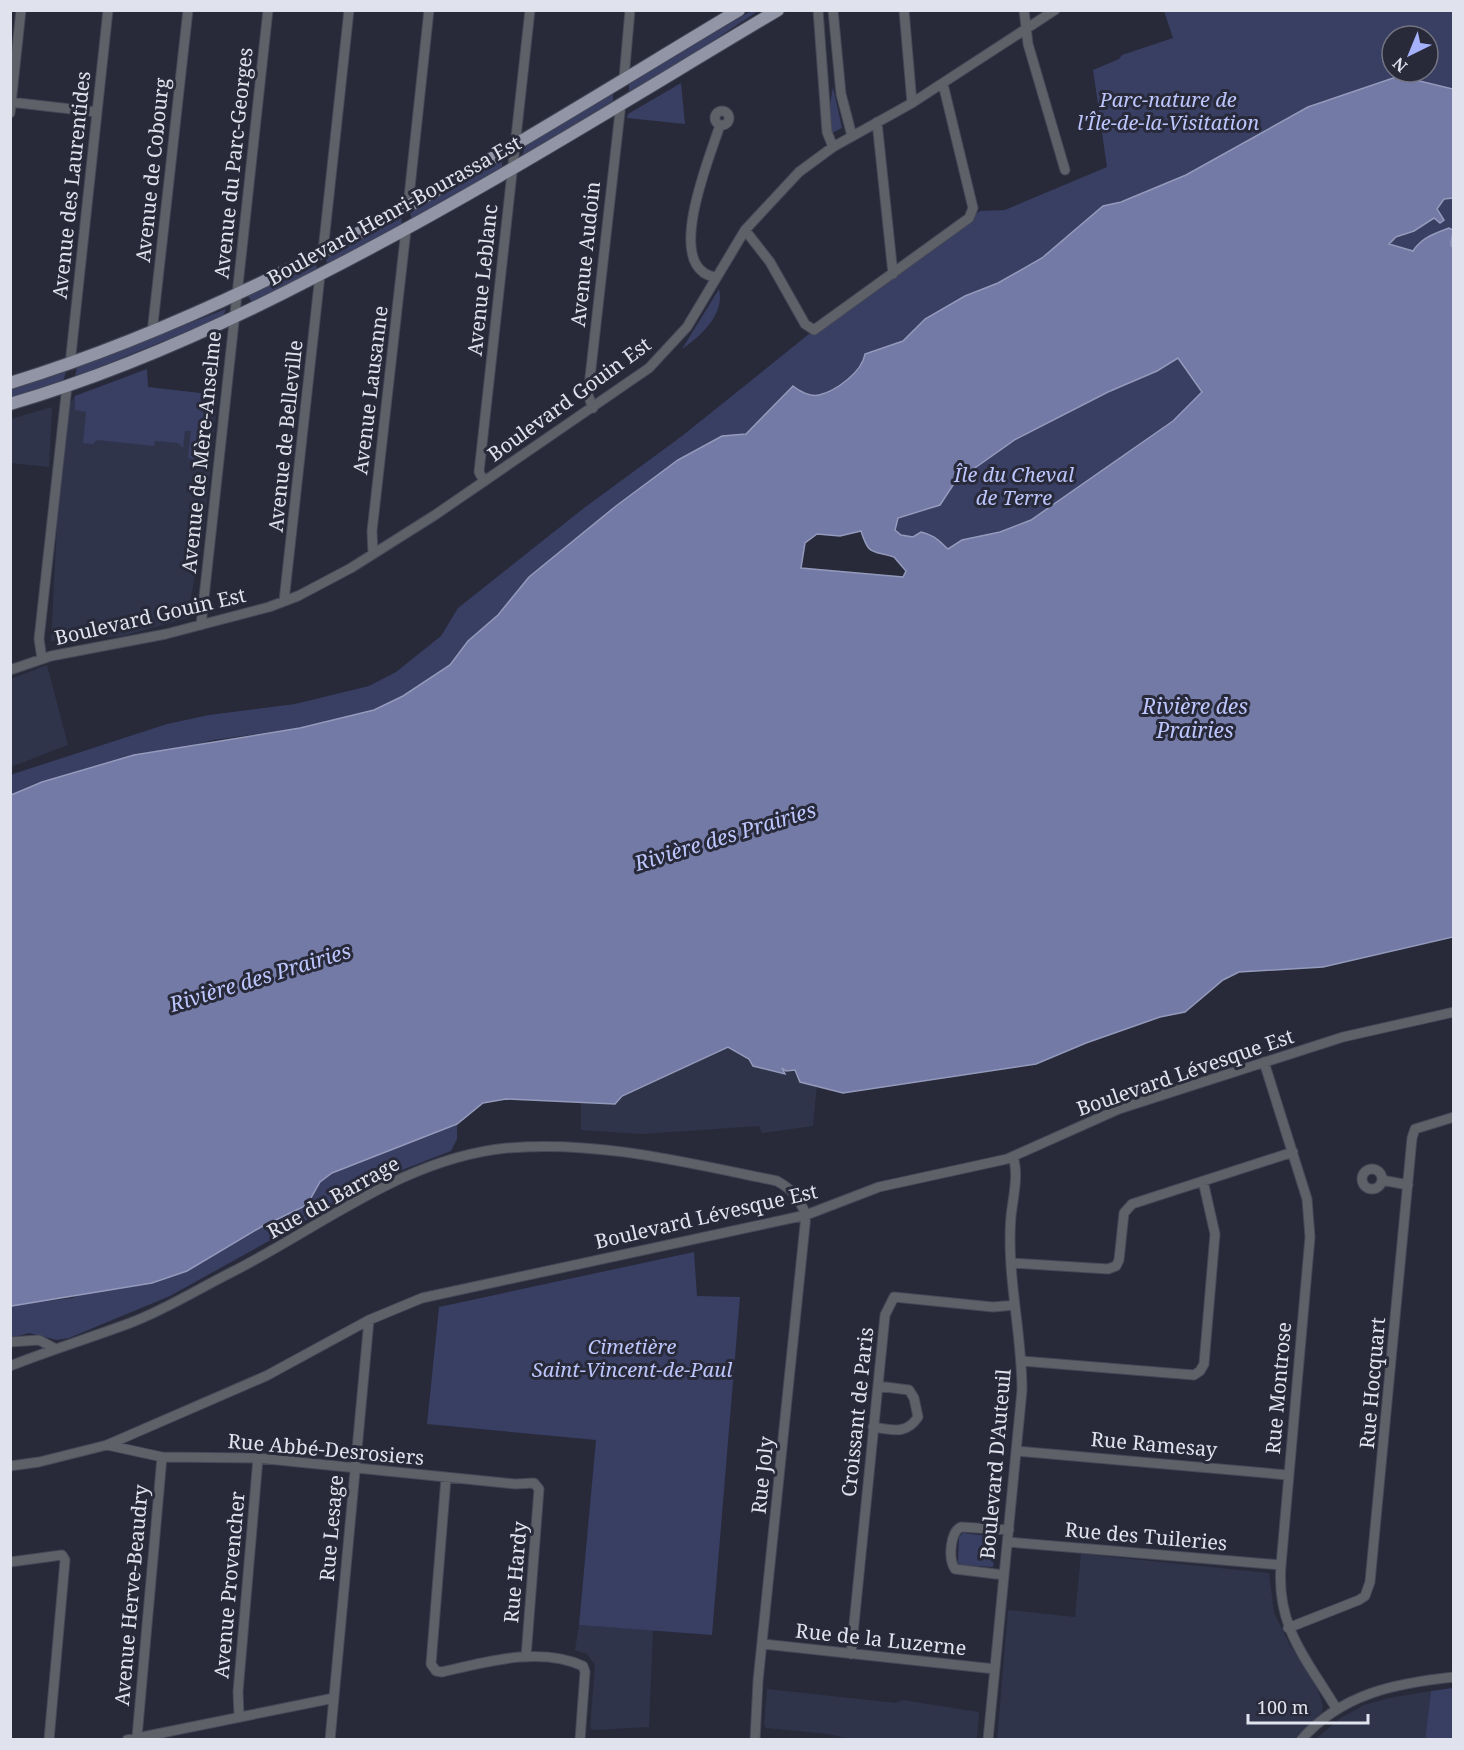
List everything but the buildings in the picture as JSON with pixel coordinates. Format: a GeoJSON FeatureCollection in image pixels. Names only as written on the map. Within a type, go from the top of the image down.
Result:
{"type":"FeatureCollection","features":[{"type":"Feature","properties":{"kind":"main road","name":"Boulevard Henri-Bourassa Est"},"geometry":{"type":"LineString","coordinates":[[10,383],[70,364],[152,333],[237,295],[323,251],[408,206],[738,10]]}},
{"type":"Feature","properties":{"kind":"main road","name":"Boulevard Henri-Bourassa Est"},"geometry":{"type":"LineString","coordinates":[[10,404],[67,386],[150,355],[234,319],[320,275],[406,230],[778,10]]}},
{"type":"Feature","properties":{"kind":"street"},"geometry":{"type":"LineString","coordinates":[[21,10],[11,106],[97,112]]}},
{"type":"Feature","properties":{"kind":"street","name":"Avenue des Laurentides"},"geometry":{"type":"LineString","coordinates":[[70,364],[108,10]]}},
{"type":"Feature","properties":{"kind":"street","name":"Avenue de Cobourg"},"geometry":{"type":"LineString","coordinates":[[152,333],[188,10]]}},
{"type":"Feature","properties":{"kind":"street","name":"Avenue du Parc-Georges"},"geometry":{"type":"LineString","coordinates":[[234,319],[268,10]]}},
{"type":"Feature","properties":{"kind":"street"},"geometry":{"type":"LineString","coordinates":[[323,251],[350,10]]}},
{"type":"Feature","properties":{"kind":"street"},"geometry":{"type":"LineString","coordinates":[[408,206],[429,10]]}},
{"type":"Feature","properties":{"kind":"street","name":"Avenue Leblanc"},"geometry":{"type":"LineString","coordinates":[[484,481],[478,472],[530,10]]}},
{"type":"Feature","properties":{"kind":"street"},"geometry":{"type":"LineString","coordinates":[[624,78],[630,10]]}},
{"type":"Feature","properties":{"kind":"street"},"geometry":{"type":"LineString","coordinates":[[818,10],[827,132],[833,147]]}},
{"type":"Feature","properties":{"kind":"street"},"geometry":{"type":"LineString","coordinates":[[833,10],[841,94],[852,136]]}},
{"type":"Feature","properties":{"kind":"street"},"geometry":{"type":"LineString","coordinates":[[904,10],[912,104]]}},
{"type":"Feature","properties":{"kind":"street"},"geometry":{"type":"LineString","coordinates":[[1024,10],[1025,31],[1065,170]]}},
{"type":"Feature","properties":{"kind":"street","name":"Boulevard Gouin Est"},"geometry":{"type":"LineString","coordinates":[[10,670],[42,658],[109,647],[201,625],[284,601],[327,582],[373,554],[593,408],[640,375],[666,352],[687,327],[745,230],[790,180],[833,147],[912,104],[1055,10]]}},
{"type":"Feature","properties":{"kind":"street"},"geometry":{"type":"LineString","coordinates":[[745,230],[770,262],[805,324],[814,330],[969,218],[973,201],[943,84]]}},
{"type":"Feature","properties":{"kind":"street","name":"Avenue Audoin"},"geometry":{"type":"LineString","coordinates":[[593,408],[588,395],[621,103]]}},
{"type":"Feature","properties":{"kind":"street"},"geometry":{"type":"LineString","coordinates":[[877,122],[893,274]]}},
{"type":"Feature","properties":{"kind":"street"},"geometry":{"type":"LineString","coordinates":[[716,278],[704,273],[696,262],[690,222],[720,124]]}},
{"type":"Feature","properties":{"kind":"street","name":"Avenue Lausanne"},"geometry":{"type":"LineString","coordinates":[[373,554],[372,531],[406,230]]}},
{"type":"Feature","properties":{"kind":"street","name":"Avenue de Belleville"},"geometry":{"type":"LineString","coordinates":[[284,601],[320,275]]}},
{"type":"Feature","properties":{"kind":"street","name":"Avenue de Mère-Anselme"},"geometry":{"type":"LineString","coordinates":[[201,625],[234,319]]}},
{"type":"Feature","properties":{"kind":"street"},"geometry":{"type":"LineString","coordinates":[[42,658],[39,639],[67,386]]}},
{"type":"Feature","properties":{"kind":"street","name":"Boulevard Lévesque Est"},"geometry":{"type":"LineString","coordinates":[[10,1466],[39,1462],[107,1444],[266,1376],[369,1320],[422,1298],[806,1215],[879,1186],[1012,1157],[1119,1109],[1343,1037],[1454,1012]]}},
{"type":"Feature","properties":{"kind":"street","name":"Rue Montrose"},"geometry":{"type":"LineString","coordinates":[[1264,1062],[1307,1199],[1310,1237],[1288,1475],[1280,1599],[1288,1628],[1336,1708]]}},
{"type":"Feature","properties":{"kind":"street","name":"Rue Hocquart"},"geometry":{"type":"LineString","coordinates":[[1288,1628],[1359,1600],[1365,1596],[1370,1582],[1415,1129],[1454,1117]]}},
{"type":"Feature","properties":{"kind":"street","name":"Rue du Barrage"},"geometry":{"type":"LineString","coordinates":[[10,1366],[54,1348],[132,1322],[264,1256],[379,1189],[433,1165],[495,1150],[544,1146],[587,1148],[646,1155],[777,1181],[799,1197],[806,1215]]}},
{"type":"Feature","properties":{"kind":"street"},"geometry":{"type":"LineString","coordinates":[[1011,1263],[1108,1269],[1116,1266],[1119,1260],[1124,1213],[1132,1204],[1293,1152]]}},
{"type":"Feature","properties":{"kind":"street","name":"Boulevard D'Auteuil"},"geometry":{"type":"LineString","coordinates":[[988,1740],[1008,1542],[1022,1361],[1011,1263],[1016,1168],[1012,1157]]}},
{"type":"Feature","properties":{"kind":"street"},"geometry":{"type":"LineString","coordinates":[[1382,1180],[1408,1185]]}},
{"type":"Feature","properties":{"kind":"street"},"geometry":{"type":"LineString","coordinates":[[1022,1361],[1194,1375],[1200,1371],[1204,1364],[1215,1234],[1203,1181]]}},
{"type":"Feature","properties":{"kind":"street","name":"Rue Joly"},"geometry":{"type":"LineString","coordinates":[[755,1740],[806,1215]]}},
{"type":"Feature","properties":{"kind":"street","name":"Croissant de Paris"},"geometry":{"type":"LineString","coordinates":[[851,1654],[885,1315],[894,1297],[993,1307],[1015,1305]]}},
{"type":"Feature","properties":{"kind":"street","name":"Rue Lesage"},"geometry":{"type":"LineString","coordinates":[[330,1740],[369,1320]]}},
{"type":"Feature","properties":{"kind":"street"},"geometry":{"type":"LineString","coordinates":[[10,1342],[39,1340],[54,1348]]}},
{"type":"Feature","properties":{"kind":"street"},"geometry":{"type":"LineString","coordinates":[[873,1427],[900,1431],[911,1427],[918,1417],[914,1398],[909,1390],[878,1386]]}},
{"type":"Feature","properties":{"kind":"street","name":"Rue Abbé-Desrosiers"},"geometry":{"type":"LineString","coordinates":[[107,1444],[162,1457],[258,1458],[447,1478],[515,1484],[534,1483],[539,1490]]}},
{"type":"Feature","properties":{"kind":"street","name":"Rue Ramesay"},"geometry":{"type":"LineString","coordinates":[[1016,1451],[1288,1475]]}},
{"type":"Feature","properties":{"kind":"street","name":"Avenue Herve-Beaudry"},"geometry":{"type":"LineString","coordinates":[[132,1738],[162,1457]]}},
{"type":"Feature","properties":{"kind":"street","name":"Avenue Provencher"},"geometry":{"type":"LineString","coordinates":[[239,1715],[238,1692],[258,1458]]}},
{"type":"Feature","properties":{"kind":"street"},"geometry":{"type":"LineString","coordinates":[[447,1478],[431,1664],[436,1671],[526,1657],[573,1661],[583,1666],[585,1672],[580,1740]]}},
{"type":"Feature","properties":{"kind":"street","name":"Rue Hardy"},"geometry":{"type":"LineString","coordinates":[[526,1657],[539,1490]]}},
{"type":"Feature","properties":{"kind":"street"},"geometry":{"type":"LineString","coordinates":[[1004,1575],[955,1569],[951,1562],[953,1535],[961,1527],[1009,1530]]}},
{"type":"Feature","properties":{"kind":"street","name":"Rue des Tuileries"},"geometry":{"type":"LineString","coordinates":[[1008,1542],[1281,1565]]}},
{"type":"Feature","properties":{"kind":"street"},"geometry":{"type":"LineString","coordinates":[[10,1562],[51,1555],[62,1555],[65,1560],[49,1740]]}},
{"type":"Feature","properties":{"kind":"street","name":"Rue de la Luzerne"},"geometry":{"type":"LineString","coordinates":[[763,1644],[995,1669]]}},
{"type":"Feature","properties":{"kind":"street"},"geometry":{"type":"LineString","coordinates":[[1301,1740],[1336,1708],[1376,1690],[1454,1677]]}},
{"type":"Feature","properties":{"kind":"street"},"geometry":{"type":"LineString","coordinates":[[132,1738],[334,1698]]}},
{"type":"Feature","properties":{"kind":"shaded area"},"geometry":{"type":"Polygon","coordinates":[[[147,369],[148,387],[218,395],[204,529],[187,618],[123,636],[51,641],[57,525],[70,403],[75,396],[147,369]]]}},
{"type":"Feature","properties":{"kind":"shaded area"},"geometry":{"type":"Polygon","coordinates":[[[52,407],[49,467],[11,463],[11,419],[52,407]]]}},
{"type":"Feature","properties":{"kind":"shaded area"},"geometry":{"type":"Polygon","coordinates":[[[47,665],[68,745],[11,767],[11,679],[47,665]]]}},
{"type":"Feature","properties":{"kind":"shaded area"},"geometry":{"type":"Polygon","coordinates":[[[728,1047],[749,1059],[795,1070],[800,1082],[817,1085],[813,1126],[762,1133],[759,1126],[641,1134],[581,1130],[581,1102],[615,1104],[622,1096],[728,1047]]]}},
{"type":"Feature","properties":{"kind":"shaded area"},"geometry":{"type":"Polygon","coordinates":[[[1081,1554],[1269,1573],[1274,1613],[1290,1645],[1317,1687],[1323,1706],[1322,1712],[1294,1739],[997,1740],[1008,1610],[1075,1617],[1081,1554]]]}},
{"type":"Feature","properties":{"kind":"shaded area"},"geometry":{"type":"Polygon","coordinates":[[[579,1625],[653,1630],[649,1727],[594,1730],[590,1728],[595,1665],[587,1654],[575,1650],[579,1625]]]}},
{"type":"Feature","properties":{"kind":"shaded area"},"geometry":{"type":"Polygon","coordinates":[[[767,1689],[896,1703],[902,1700],[979,1712],[977,1739],[849,1739],[829,1734],[766,1728],[764,1724],[767,1689]]]}},
{"type":"Feature","properties":{"kind":"shaded area"},"geometry":{"type":"Polygon","coordinates":[[[1431,1691],[1425,1739],[1315,1740],[1339,1719],[1364,1705],[1431,1691]]]}},
{"type":"Feature","properties":{"kind":"green space"},"geometry":{"type":"Polygon","coordinates":[[[751,11],[758,11],[629,92],[629,83],[751,11]]]}},
{"type":"Feature","properties":{"kind":"green space","name":"Parc-nature de l'Île-de-la-Visitation"},"geometry":{"type":"Polygon","coordinates":[[[1164,11],[1453,11],[1453,92],[1391,84],[1440,84],[1440,24],[1380,24],[1380,84],[1308,107],[1149,193],[1103,206],[1042,258],[903,341],[865,354],[854,374],[826,393],[812,395],[792,386],[746,434],[722,436],[678,460],[616,506],[529,577],[498,615],[468,641],[450,665],[403,696],[374,710],[300,728],[214,740],[42,782],[11,795],[10,775],[167,724],[209,715],[295,704],[369,686],[396,672],[441,636],[458,608],[584,508],[682,436],[814,330],[901,267],[980,211],[1005,210],[1107,167],[1093,70],[1119,59],[1122,55],[1173,38],[1164,11]]]}},
{"type":"Feature","properties":{"kind":"green space"},"geometry":{"type":"Polygon","coordinates":[[[681,83],[685,124],[627,118],[628,114],[681,83]]]}},
{"type":"Feature","properties":{"kind":"green space"},"geometry":{"type":"Polygon","coordinates":[[[833,87],[842,128],[832,133],[830,105],[833,87]]]}},
{"type":"Feature","properties":{"kind":"green space"},"geometry":{"type":"Polygon","coordinates":[[[613,92],[613,101],[523,155],[524,145],[613,92]]]}},
{"type":"Feature","properties":{"kind":"green space"},"geometry":{"type":"Polygon","coordinates":[[[503,157],[502,167],[412,220],[410,212],[503,157]]]}},
{"type":"Feature","properties":{"kind":"green space"},"geometry":{"type":"Polygon","coordinates":[[[1453,198],[1453,230],[1449,228],[1419,242],[1414,251],[1390,247],[1390,241],[1414,231],[1434,218],[1441,222],[1444,220],[1437,209],[1444,199],[1453,198]]]}},
{"type":"Feature","properties":{"kind":"green space"},"geometry":{"type":"Polygon","coordinates":[[[401,217],[402,225],[327,265],[326,257],[401,217]]]}},
{"type":"Feature","properties":{"kind":"green space"},"geometry":{"type":"Polygon","coordinates":[[[316,262],[317,270],[252,303],[248,296],[316,262]]]}},
{"type":"Feature","properties":{"kind":"green space"},"geometry":{"type":"Polygon","coordinates":[[[719,289],[720,298],[715,316],[697,338],[682,349],[719,289]]]}},
{"type":"Feature","properties":{"kind":"green space"},"geometry":{"type":"Polygon","coordinates":[[[226,309],[223,317],[75,377],[77,367],[226,309]]]}},
{"type":"Feature","properties":{"kind":"green space","name":"Île du Cheval de Terre"},"geometry":{"type":"Polygon","coordinates":[[[1178,358],[1202,392],[1173,421],[1031,520],[1000,532],[962,540],[948,549],[921,532],[913,537],[901,535],[895,530],[898,518],[940,505],[955,482],[1016,439],[1108,392],[1157,371],[1178,358]]]}},
{"type":"Feature","properties":{"kind":"green space"},"geometry":{"type":"Polygon","coordinates":[[[147,369],[148,387],[208,394],[205,431],[201,432],[202,459],[199,461],[188,458],[191,431],[185,431],[183,448],[178,443],[155,441],[154,446],[97,440],[93,444],[83,443],[86,412],[75,410],[75,396],[147,369]]]}},
{"type":"Feature","properties":{"kind":"green space"},"geometry":{"type":"Polygon","coordinates":[[[66,372],[63,381],[11,397],[11,389],[66,372]]]}},
{"type":"Feature","properties":{"kind":"green space"},"geometry":{"type":"Polygon","coordinates":[[[457,1124],[457,1139],[451,1151],[384,1177],[170,1296],[69,1338],[57,1340],[29,1333],[11,1338],[11,1306],[72,1298],[261,1227],[307,1205],[320,1182],[332,1173],[457,1124]]]}},
{"type":"Feature","properties":{"kind":"green space","name":"Cimetière Saint-Vincent-de-Paul"},"geometry":{"type":"Polygon","coordinates":[[[694,1252],[697,1296],[740,1297],[712,1635],[579,1625],[596,1440],[427,1424],[439,1307],[694,1252]]]}},
{"type":"Feature","properties":{"kind":"green space"},"geometry":{"type":"Polygon","coordinates":[[[963,1533],[996,1537],[993,1567],[958,1563],[959,1537],[963,1533]]]}},
{"type":"Feature","properties":{"kind":"green space"},"geometry":{"type":"Polygon","coordinates":[[[1453,1688],[1453,1739],[1425,1740],[1431,1691],[1453,1688]]]}},
{"type":"Feature","properties":{"kind":"water","name":"Rivière des Prairies"},"geometry":{"type":"Polygon","coordinates":[[[1380,82],[1432,84],[1453,89],[1453,198],[1444,199],[1437,209],[1444,220],[1440,223],[1434,218],[1414,231],[1396,237],[1389,244],[1413,251],[1420,242],[1429,237],[1449,228],[1453,230],[1451,245],[1454,249],[1453,937],[1323,967],[1239,972],[1223,980],[1185,1012],[1160,1017],[1086,1043],[1036,1064],[843,1093],[800,1082],[795,1070],[786,1071],[782,1068],[785,1074],[753,1066],[749,1059],[728,1047],[622,1096],[615,1104],[506,1099],[483,1103],[457,1124],[332,1173],[320,1182],[307,1205],[261,1227],[187,1271],[152,1283],[11,1306],[11,795],[42,782],[134,755],[300,728],[374,710],[403,696],[450,665],[468,641],[498,615],[529,577],[616,506],[678,460],[722,436],[746,434],[793,386],[801,392],[812,395],[826,393],[854,374],[865,354],[903,341],[925,319],[965,296],[998,283],[1042,258],[1103,206],[1121,202],[1186,175],[1308,107],[1380,82]],[[1178,358],[1157,371],[1108,392],[1016,439],[955,482],[940,505],[898,518],[895,530],[901,535],[913,537],[921,532],[925,533],[936,538],[948,549],[962,540],[1000,532],[1031,520],[1173,421],[1202,392],[1178,358]],[[861,531],[840,536],[817,534],[805,543],[801,568],[903,577],[906,571],[894,557],[872,551],[866,545],[861,531]]]}}]}
